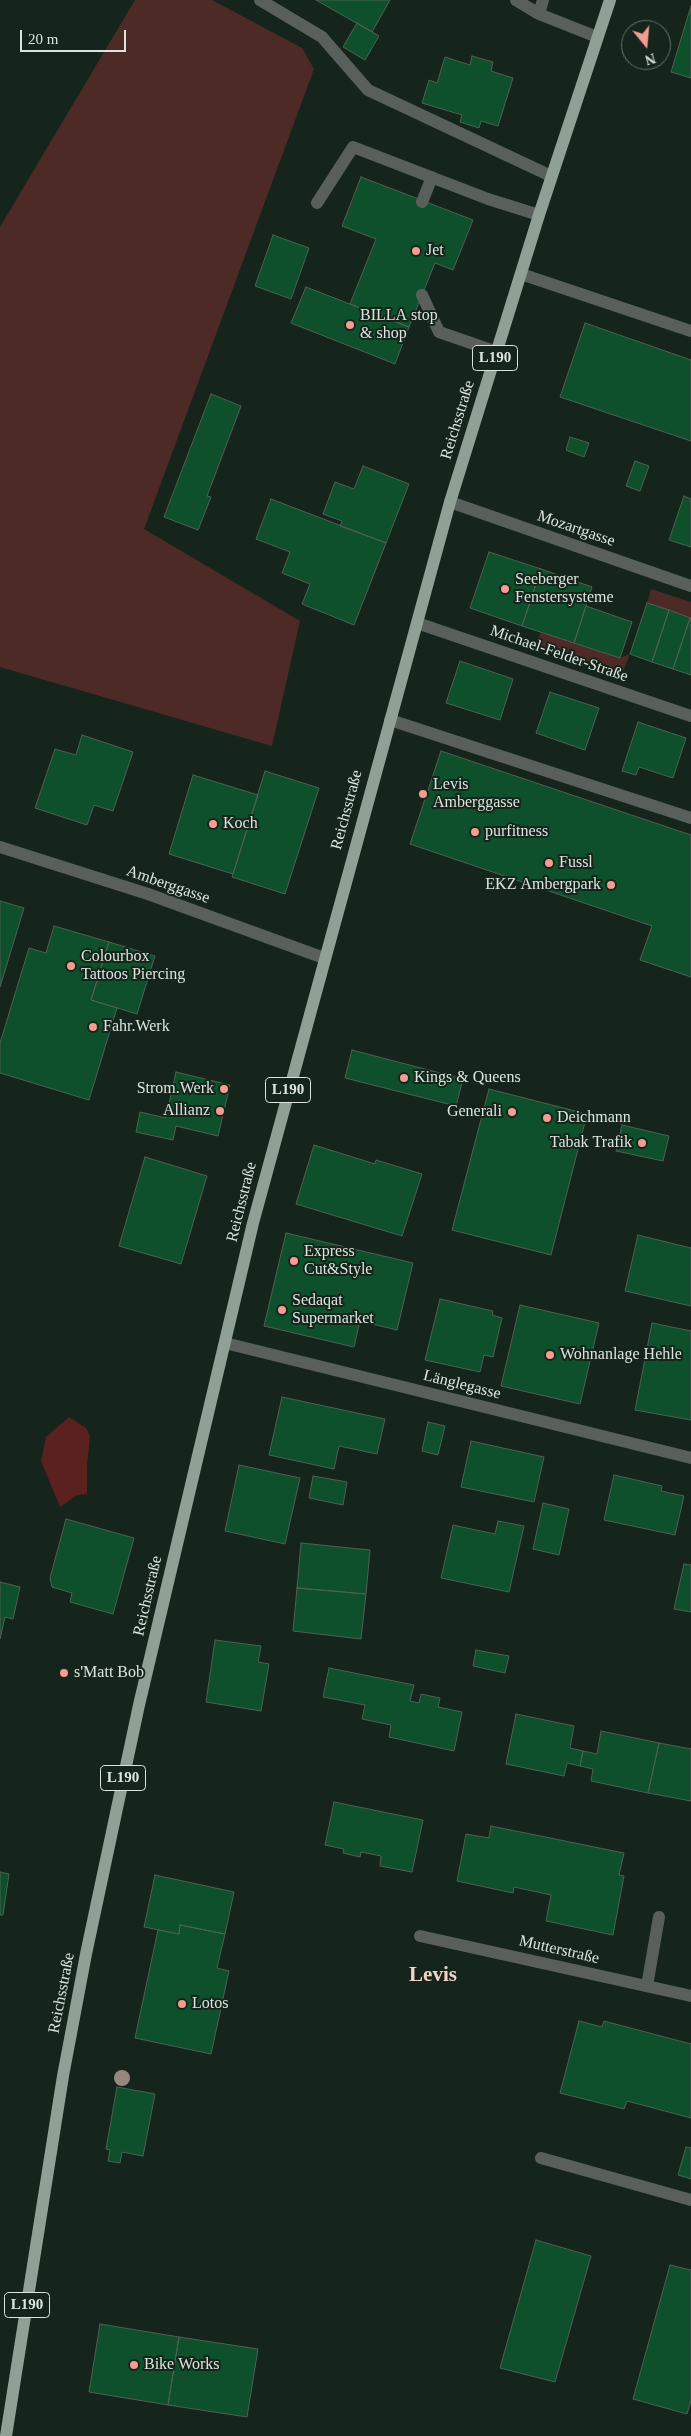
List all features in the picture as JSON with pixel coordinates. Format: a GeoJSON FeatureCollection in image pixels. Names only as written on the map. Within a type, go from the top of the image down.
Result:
{"type":"FeatureCollection","features":[{"type":"Feature","properties":{"kind":"main road","name":"Reichsstraße"},"geometry":{"type":"LineString","coordinates":[[6,2436],[62,2083],[86,1954],[139,1706],[253,1223],[450,502],[538,215],[610,0]]}},
{"type":"Feature","properties":{"kind":"street"},"geometry":{"type":"LineString","coordinates":[[260,0],[322,37],[368,90],[551,176]]}},
{"type":"Feature","properties":{"kind":"street"},"geometry":{"type":"LineString","coordinates":[[516,0],[539,14],[597,37]]}},
{"type":"Feature","properties":{"kind":"street"},"geometry":{"type":"LineString","coordinates":[[539,14],[543,0]]}},
{"type":"Feature","properties":{"kind":"street"},"geometry":{"type":"LineString","coordinates":[[317,203],[353,147],[488,199],[538,215]]}},
{"type":"Feature","properties":{"kind":"street"},"geometry":{"type":"LineString","coordinates":[[422,202],[432,177]]}},
{"type":"Feature","properties":{"kind":"street"},"geometry":{"type":"LineString","coordinates":[[521,274],[691,331]]}},
{"type":"Feature","properties":{"kind":"street"},"geometry":{"type":"LineString","coordinates":[[422,295],[439,332],[497,352]]}},
{"type":"Feature","properties":{"kind":"street","name":"Mozartgasse"},"geometry":{"type":"LineString","coordinates":[[450,502],[691,586]]}},
{"type":"Feature","properties":{"kind":"street","name":"Michael-Felder-Straße"},"geometry":{"type":"LineString","coordinates":[[417,623],[691,716]]}},
{"type":"Feature","properties":{"kind":"street"},"geometry":{"type":"LineString","coordinates":[[390,720],[691,818]]}},
{"type":"Feature","properties":{"kind":"street","name":"Amberggasse"},"geometry":{"type":"LineString","coordinates":[[0,847],[148,894],[324,958]]}},
{"type":"Feature","properties":{"kind":"street","name":"Länglegasse"},"geometry":{"type":"LineString","coordinates":[[225,1343],[691,1458]]}},
{"type":"Feature","properties":{"kind":"street"},"geometry":{"type":"LineString","coordinates":[[647,1986],[659,1917]]}},
{"type":"Feature","properties":{"kind":"street","name":"Mutterstraße"},"geometry":{"type":"LineString","coordinates":[[420,1936],[691,1996]]}},
{"type":"Feature","properties":{"kind":"street"},"geometry":{"type":"LineString","coordinates":[[541,2158],[691,2200]]}},
{"type":"Feature","properties":{"kind":"shaded area"},"geometry":{"type":"Polygon","coordinates":[[[135,0],[212,0],[302,48],[314,69],[144,529],[300,621],[272,746],[0,667],[0,227],[135,0]]]}},
{"type":"Feature","properties":{"kind":"shaded area"},"geometry":{"type":"Polygon","coordinates":[[[651,589],[691,602],[691,618],[647,603],[651,589]]]}},
{"type":"Feature","properties":{"kind":"shaded area"},"geometry":{"type":"Polygon","coordinates":[[[541,632],[620,658],[630,654],[622,674],[535,647],[541,632]]]}},
{"type":"Feature","properties":{"kind":"shaded area"},"geometry":{"type":"Polygon","coordinates":[[[69,1417],[86,1428],[90,1436],[87,1494],[77,1495],[60,1507],[41,1461],[46,1437],[69,1417]]]}},
{"type":"Feature","properties":{"kind":"building"},"geometry":{"type":"Polygon","coordinates":[[[316,0],[390,0],[372,32],[316,0]]]}},
{"type":"Feature","properties":{"kind":"building"},"geometry":{"type":"Polygon","coordinates":[[[691,6],[691,78],[671,72],[691,6]]]}},
{"type":"Feature","properties":{"kind":"building"},"geometry":{"type":"Polygon","coordinates":[[[357,23],[379,36],[365,60],[343,47],[357,23]]]}},
{"type":"Feature","properties":{"kind":"building"},"geometry":{"type":"Polygon","coordinates":[[[472,56],[493,62],[491,71],[513,78],[498,126],[481,121],[479,128],[460,122],[462,115],[422,103],[429,80],[437,83],[445,57],[470,65],[472,56]]]}},
{"type":"Feature","properties":{"kind":"building","name":"Jet"},"geometry":{"type":"Polygon","coordinates":[[[361,177],[473,220],[453,270],[435,263],[409,327],[350,304],[376,239],[342,226],[361,177]]]}},
{"type":"Feature","properties":{"kind":"building"},"geometry":{"type":"Polygon","coordinates":[[[273,235],[309,248],[291,299],[255,286],[273,235]]]}},
{"type":"Feature","properties":{"kind":"building","name":"BILLA stop & shop"},"geometry":{"type":"Polygon","coordinates":[[[306,287],[409,327],[395,364],[291,323],[306,287]]]}},
{"type":"Feature","properties":{"kind":"building"},"geometry":{"type":"Polygon","coordinates":[[[585,323],[691,360],[691,441],[560,397],[585,323]]]}},
{"type":"Feature","properties":{"kind":"building"},"geometry":{"type":"Polygon","coordinates":[[[211,394],[241,406],[207,496],[211,497],[198,530],[164,517],[211,394]]]}},
{"type":"Feature","properties":{"kind":"building"},"geometry":{"type":"Polygon","coordinates":[[[570,437],[589,443],[584,457],[566,450],[570,437]]]}},
{"type":"Feature","properties":{"kind":"building"},"geometry":{"type":"Polygon","coordinates":[[[635,461],[649,466],[640,491],[626,486],[635,461]]]}},
{"type":"Feature","properties":{"kind":"building"},"geometry":{"type":"Polygon","coordinates":[[[363,466],[409,484],[386,543],[340,526],[342,521],[323,514],[335,482],[354,489],[363,466]]]}},
{"type":"Feature","properties":{"kind":"building"},"geometry":{"type":"Polygon","coordinates":[[[684,496],[691,499],[691,547],[669,540],[684,496]]]}},
{"type":"Feature","properties":{"kind":"building"},"geometry":{"type":"Polygon","coordinates":[[[271,499],[386,543],[354,625],[302,604],[310,584],[282,573],[290,552],[256,539],[271,499]]]}},
{"type":"Feature","properties":{"kind":"building","name":"Seeberger Fenstersysteme"},"geometry":{"type":"Polygon","coordinates":[[[489,552],[541,569],[522,626],[470,608],[489,552]]]}},
{"type":"Feature","properties":{"kind":"building"},"geometry":{"type":"Polygon","coordinates":[[[541,569],[592,587],[574,643],[522,626],[541,569]]]}},
{"type":"Feature","properties":{"kind":"building"},"geometry":{"type":"Polygon","coordinates":[[[647,603],[669,610],[652,662],[630,654],[647,603]]]}},
{"type":"Feature","properties":{"kind":"building"},"geometry":{"type":"Polygon","coordinates":[[[586,606],[632,622],[620,658],[574,643],[586,606]]]}},
{"type":"Feature","properties":{"kind":"building"},"geometry":{"type":"Polygon","coordinates":[[[669,610],[690,618],[673,669],[652,662],[669,610]]]}},
{"type":"Feature","properties":{"kind":"building"},"geometry":{"type":"Polygon","coordinates":[[[691,618],[691,675],[673,669],[691,618]]]}},
{"type":"Feature","properties":{"kind":"building"},"geometry":{"type":"Polygon","coordinates":[[[460,661],[513,679],[500,720],[446,703],[460,661]]]}},
{"type":"Feature","properties":{"kind":"building"},"geometry":{"type":"Polygon","coordinates":[[[550,692],[599,708],[585,750],[536,733],[550,692]]]}},
{"type":"Feature","properties":{"kind":"building"},"geometry":{"type":"Polygon","coordinates":[[[638,722],[686,738],[673,778],[639,767],[636,775],[622,771],[638,722]]]}},
{"type":"Feature","properties":{"kind":"building"},"geometry":{"type":"Polygon","coordinates":[[[82,735],[133,752],[113,811],[94,805],[87,825],[35,808],[55,749],[76,755],[82,735]]]}},
{"type":"Feature","properties":{"kind":"building","name":"EKZ Ambergpark"},"geometry":{"type":"Polygon","coordinates":[[[441,751],[691,835],[691,977],[640,960],[652,926],[410,844],[441,751]]]}},
{"type":"Feature","properties":{"kind":"building"},"geometry":{"type":"Polygon","coordinates":[[[265,771],[319,788],[285,894],[232,877],[265,771]]]}},
{"type":"Feature","properties":{"kind":"building","name":"Koch"},"geometry":{"type":"Polygon","coordinates":[[[193,775],[258,795],[233,874],[169,854],[193,775]]]}},
{"type":"Feature","properties":{"kind":"building"},"geometry":{"type":"Polygon","coordinates":[[[0,901],[24,908],[0,987],[0,901]]]}},
{"type":"Feature","properties":{"kind":"building"},"geometry":{"type":"Polygon","coordinates":[[[54,926],[109,942],[91,1000],[117,1008],[89,1100],[0,1073],[0,1043],[29,948],[46,953],[54,926]]]}},
{"type":"Feature","properties":{"kind":"building"},"geometry":{"type":"Polygon","coordinates":[[[109,942],[155,956],[137,1014],[91,1000],[109,942]]]}},
{"type":"Feature","properties":{"kind":"building","name":"Kings & Queens"},"geometry":{"type":"Polygon","coordinates":[[[352,1050],[463,1079],[456,1106],[345,1078],[352,1050]]]}},
{"type":"Feature","properties":{"kind":"building"},"geometry":{"type":"Polygon","coordinates":[[[176,1072],[230,1085],[218,1136],[176,1126],[173,1140],[136,1132],[140,1112],[166,1118],[176,1072]]]}},
{"type":"Feature","properties":{"kind":"building"},"geometry":{"type":"Polygon","coordinates":[[[489,1089],[587,1114],[551,1255],[452,1230],[489,1089]]]}},
{"type":"Feature","properties":{"kind":"building","name":"Tabak Trafik"},"geometry":{"type":"Polygon","coordinates":[[[622,1125],[669,1136],[663,1161],[616,1151],[622,1125]]]}},
{"type":"Feature","properties":{"kind":"building"},"geometry":{"type":"Polygon","coordinates":[[[314,1145],[375,1164],[376,1160],[422,1174],[402,1236],[296,1204],[314,1145]]]}},
{"type":"Feature","properties":{"kind":"building"},"geometry":{"type":"Polygon","coordinates":[[[145,1157],[207,1176],[181,1264],[119,1246],[145,1157]]]}},
{"type":"Feature","properties":{"kind":"building"},"geometry":{"type":"Polygon","coordinates":[[[286,1233],[413,1263],[397,1330],[360,1321],[354,1347],[264,1326],[286,1233]]]}},
{"type":"Feature","properties":{"kind":"building"},"geometry":{"type":"Polygon","coordinates":[[[638,1235],[691,1248],[691,1306],[625,1291],[638,1235]]]}},
{"type":"Feature","properties":{"kind":"building"},"geometry":{"type":"Polygon","coordinates":[[[440,1299],[493,1311],[492,1315],[502,1318],[493,1357],[484,1355],[480,1372],[425,1360],[440,1299]]]}},
{"type":"Feature","properties":{"kind":"building","name":"Wohnanlage Hehle"},"geometry":{"type":"Polygon","coordinates":[[[520,1305],[599,1323],[580,1404],[501,1386],[520,1305]]]}},
{"type":"Feature","properties":{"kind":"building"},"geometry":{"type":"Polygon","coordinates":[[[652,1323],[691,1331],[691,1420],[635,1410],[652,1323]]]}},
{"type":"Feature","properties":{"kind":"building"},"geometry":{"type":"Polygon","coordinates":[[[282,1397],[385,1419],[377,1454],[339,1446],[334,1469],[269,1455],[282,1397]]]}},
{"type":"Feature","properties":{"kind":"building"},"geometry":{"type":"Polygon","coordinates":[[[428,1422],[445,1426],[438,1455],[422,1451],[428,1422]]]}},
{"type":"Feature","properties":{"kind":"building"},"geometry":{"type":"Polygon","coordinates":[[[471,1441],[544,1457],[534,1502],[461,1487],[471,1441]]]}},
{"type":"Feature","properties":{"kind":"building"},"geometry":{"type":"Polygon","coordinates":[[[239,1465],[300,1478],[285,1544],[225,1531],[239,1465]]]}},
{"type":"Feature","properties":{"kind":"building"},"geometry":{"type":"Polygon","coordinates":[[[614,1475],[662,1486],[661,1491],[684,1496],[675,1535],[604,1520],[614,1475]]]}},
{"type":"Feature","properties":{"kind":"building"},"geometry":{"type":"Polygon","coordinates":[[[313,1476],[347,1482],[343,1505],[309,1498],[313,1476]]]}},
{"type":"Feature","properties":{"kind":"building"},"geometry":{"type":"Polygon","coordinates":[[[543,1503],[569,1509],[559,1555],[533,1549],[543,1503]]]}},
{"type":"Feature","properties":{"kind":"building"},"geometry":{"type":"Polygon","coordinates":[[[66,1519],[134,1538],[113,1614],[70,1602],[72,1593],[52,1587],[50,1578],[66,1519]]]}},
{"type":"Feature","properties":{"kind":"building"},"geometry":{"type":"Polygon","coordinates":[[[498,1521],[524,1526],[509,1592],[441,1578],[453,1525],[495,1534],[498,1521]]]}},
{"type":"Feature","properties":{"kind":"building"},"geometry":{"type":"Polygon","coordinates":[[[301,1543],[370,1550],[366,1594],[297,1588],[301,1543]]]}},
{"type":"Feature","properties":{"kind":"building"},"geometry":{"type":"Polygon","coordinates":[[[684,1564],[691,1565],[691,1612],[674,1609],[684,1564]]]}},
{"type":"Feature","properties":{"kind":"building"},"geometry":{"type":"Polygon","coordinates":[[[0,1582],[20,1587],[13,1619],[5,1617],[0,1639],[0,1582]]]}},
{"type":"Feature","properties":{"kind":"building"},"geometry":{"type":"Polygon","coordinates":[[[297,1588],[366,1594],[361,1639],[293,1631],[297,1588]]]}},
{"type":"Feature","properties":{"kind":"building"},"geometry":{"type":"Polygon","coordinates":[[[215,1640],[261,1646],[258,1662],[269,1664],[261,1711],[206,1702],[215,1640]]]}},
{"type":"Feature","properties":{"kind":"building"},"geometry":{"type":"Polygon","coordinates":[[[476,1650],[509,1656],[505,1673],[473,1666],[476,1650]]]}},
{"type":"Feature","properties":{"kind":"building"},"geometry":{"type":"Polygon","coordinates":[[[329,1668],[414,1685],[410,1701],[419,1703],[421,1694],[440,1698],[438,1707],[462,1712],[454,1751],[389,1737],[391,1725],[362,1719],[365,1705],[323,1697],[329,1668]]]}},
{"type":"Feature","properties":{"kind":"building"},"geometry":{"type":"Polygon","coordinates":[[[516,1714],[574,1726],[570,1748],[583,1751],[580,1766],[567,1763],[564,1776],[506,1764],[516,1714]]]}},
{"type":"Feature","properties":{"kind":"building"},"geometry":{"type":"Polygon","coordinates":[[[601,1731],[659,1743],[648,1793],[591,1781],[593,1769],[580,1766],[583,1751],[597,1754],[601,1731]]]}},
{"type":"Feature","properties":{"kind":"building"},"geometry":{"type":"Polygon","coordinates":[[[659,1743],[691,1749],[691,1801],[648,1793],[659,1743]]]}},
{"type":"Feature","properties":{"kind":"building"},"geometry":{"type":"Polygon","coordinates":[[[334,1802],[423,1820],[412,1872],[380,1866],[381,1856],[361,1852],[360,1857],[343,1853],[344,1849],[325,1845],[334,1802]]]}},
{"type":"Feature","properties":{"kind":"building"},"geometry":{"type":"Polygon","coordinates":[[[491,1826],[624,1853],[619,1875],[624,1876],[613,1935],[546,1921],[551,1895],[514,1887],[513,1893],[457,1881],[466,1834],[489,1838],[491,1826]]]}},
{"type":"Feature","properties":{"kind":"building"},"geometry":{"type":"Polygon","coordinates":[[[0,1872],[9,1874],[3,1915],[0,1915],[0,1872]]]}},
{"type":"Feature","properties":{"kind":"building"},"geometry":{"type":"Polygon","coordinates":[[[155,1875],[234,1892],[225,1934],[180,1925],[179,1934],[144,1927],[155,1875]]]}},
{"type":"Feature","properties":{"kind":"building","name":"Lotos"},"geometry":{"type":"Polygon","coordinates":[[[180,1925],[225,1934],[217,1968],[229,1971],[211,2054],[135,2038],[158,1930],[179,1934],[180,1925]]]}},
{"type":"Feature","properties":{"kind":"building"},"geometry":{"type":"Polygon","coordinates":[[[579,2021],[602,2027],[604,2021],[691,2044],[691,2118],[627,2101],[624,2109],[560,2093],[579,2021]]]}},
{"type":"Feature","properties":{"kind":"building"},"geometry":{"type":"Polygon","coordinates":[[[117,2087],[155,2094],[143,2156],[122,2152],[120,2163],[108,2161],[110,2150],[106,2149],[117,2087]]]}},
{"type":"Feature","properties":{"kind":"building"},"geometry":{"type":"Polygon","coordinates":[[[686,2147],[691,2148],[691,2179],[678,2175],[686,2147]]]}},
{"type":"Feature","properties":{"kind":"building"},"geometry":{"type":"Polygon","coordinates":[[[536,2240],[591,2256],[555,2382],[500,2368],[536,2240]]]}},
{"type":"Feature","properties":{"kind":"building"},"geometry":{"type":"Polygon","coordinates":[[[670,2265],[691,2270],[691,2400],[687,2414],[633,2399],[670,2265]]]}},
{"type":"Feature","properties":{"kind":"building","name":"Bike Works"},"geometry":{"type":"Polygon","coordinates":[[[100,2324],[179,2337],[168,2405],[89,2392],[100,2324]]]}},
{"type":"Feature","properties":{"kind":"building"},"geometry":{"type":"Polygon","coordinates":[[[179,2337],[258,2349],[247,2417],[168,2405],[179,2337]]]}},
{"type":"Feature","properties":{"kind":"place","name":"Jet"},"geometry":{"type":"Point","coordinates":[416,251]}},
{"type":"Feature","properties":{"kind":"place","name":"BILLA stop & shop"},"geometry":{"type":"Point","coordinates":[350,325]}},
{"type":"Feature","properties":{"kind":"place","name":"Seeberger Fenstersysteme"},"geometry":{"type":"Point","coordinates":[505,589]}},
{"type":"Feature","properties":{"kind":"place","name":"Levis Amberggasse"},"geometry":{"type":"Point","coordinates":[423,794]}},
{"type":"Feature","properties":{"kind":"place","name":"Koch"},"geometry":{"type":"Point","coordinates":[213,824]}},
{"type":"Feature","properties":{"kind":"place","name":"purfitness"},"geometry":{"type":"Point","coordinates":[475,832]}},
{"type":"Feature","properties":{"kind":"place","name":"Fussl"},"geometry":{"type":"Point","coordinates":[549,863]}},
{"type":"Feature","properties":{"kind":"place","name":"EKZ Ambergpark"},"geometry":{"type":"Point","coordinates":[611,885]}},
{"type":"Feature","properties":{"kind":"place","name":"Colourbox Tattoos Piercing"},"geometry":{"type":"Point","coordinates":[71,966]}},
{"type":"Feature","properties":{"kind":"place","name":"Fahr.Werk"},"geometry":{"type":"Point","coordinates":[93,1027]}},
{"type":"Feature","properties":{"kind":"place","name":"Kings & Queens"},"geometry":{"type":"Point","coordinates":[404,1078]}},
{"type":"Feature","properties":{"kind":"place","name":"Strom.Werk"},"geometry":{"type":"Point","coordinates":[224,1089]}},
{"type":"Feature","properties":{"kind":"place","name":"Allianz"},"geometry":{"type":"Point","coordinates":[220,1111]}},
{"type":"Feature","properties":{"kind":"place","name":"Generali"},"geometry":{"type":"Point","coordinates":[512,1112]}},
{"type":"Feature","properties":{"kind":"place","name":"Deichmann"},"geometry":{"type":"Point","coordinates":[547,1118]}},
{"type":"Feature","properties":{"kind":"place","name":"Tabak Trafik"},"geometry":{"type":"Point","coordinates":[642,1143]}},
{"type":"Feature","properties":{"kind":"place","name":"Express Cut&Style"},"geometry":{"type":"Point","coordinates":[294,1261]}},
{"type":"Feature","properties":{"kind":"place","name":"Sedaqat Supermarket"},"geometry":{"type":"Point","coordinates":[282,1310]}},
{"type":"Feature","properties":{"kind":"place","name":"Wohnanlage Hehle"},"geometry":{"type":"Point","coordinates":[550,1355]}},
{"type":"Feature","properties":{"kind":"place","name":"s'Matt Bob"},"geometry":{"type":"Point","coordinates":[64,1673]}},
{"type":"Feature","properties":{"kind":"place","name":"Lotos"},"geometry":{"type":"Point","coordinates":[182,2004]}},
{"type":"Feature","properties":{"kind":"place","name":"Bike Works"},"geometry":{"type":"Point","coordinates":[134,2365]}},
{"type":"Feature","properties":{"kind":"district","name":"Levis"},"geometry":{"type":"Point","coordinates":[433,1976]}}]}
